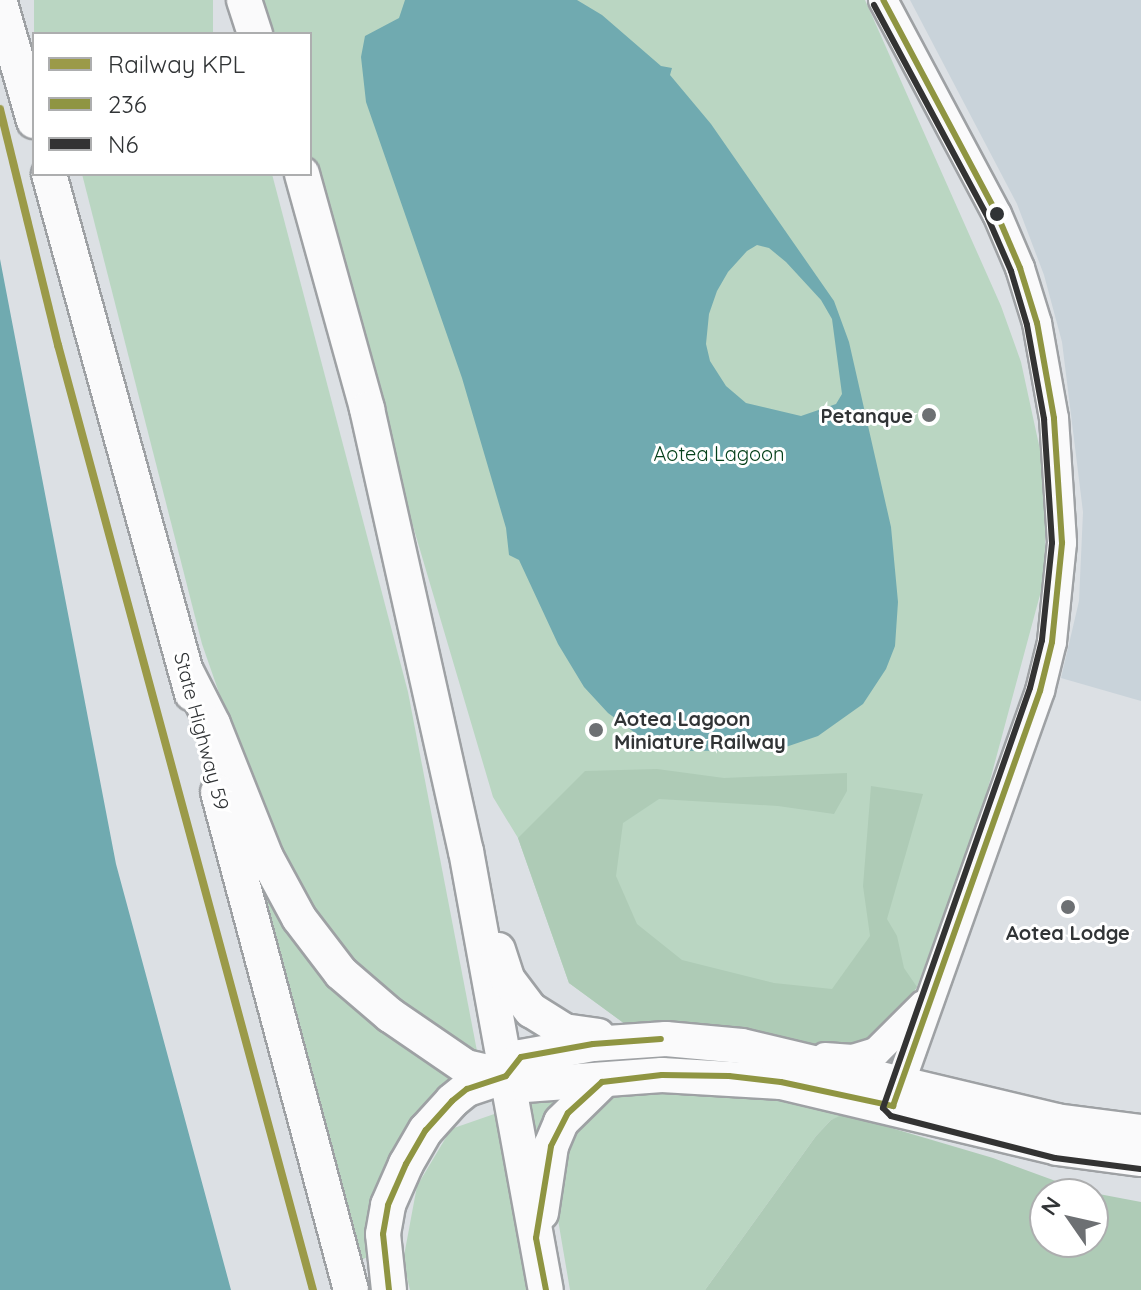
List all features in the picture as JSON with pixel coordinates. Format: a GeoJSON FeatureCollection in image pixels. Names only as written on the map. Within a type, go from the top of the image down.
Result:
{"type":"FeatureCollection","features":[{"type":"Feature","properties":{"kind":"main road"},"geometry":{"type":"LineString","coordinates":[[244,0],[254,32]]}},
{"type":"Feature","properties":{"kind":"main road"},"geometry":{"type":"LineString","coordinates":[[0,3],[32,114]]}},
{"type":"Feature","properties":{"kind":"main road","name":"State Highway 59"},"geometry":{"type":"LineString","coordinates":[[50,176],[187,673],[351,1290]]}},
{"type":"Feature","properties":{"kind":"main road"},"geometry":{"type":"LineString","coordinates":[[303,176],[367,409],[466,851],[546,1290]]}},
{"type":"Feature","properties":{"kind":"main road"},"geometry":{"type":"LineString","coordinates":[[187,673],[213,724],[266,857],[299,918],[341,973],[390,1015],[466,1067],[506,1076],[525,1085],[602,1082],[662,1075],[729,1076],[896,1095],[1069,1124],[1141,1132]]}},
{"type":"Feature","properties":{"kind":"main road"},"geometry":{"type":"LineString","coordinates":[[466,851],[508,980],[519,998],[545,1021],[564,1031],[629,1041]]}},
{"type":"Feature","properties":{"kind":"main road"},"geometry":{"type":"LineString","coordinates":[[389,1290],[383,1234],[388,1205],[406,1164],[426,1130],[452,1101],[467,1089],[506,1076],[521,1057],[629,1041],[666,1039],[742,1046],[1069,1151],[1141,1159]]}},
{"type":"Feature","properties":{"kind":"main road"},"geometry":{"type":"LineString","coordinates":[[536,1238],[551,1146],[556,1133],[577,1103],[602,1082]]}},
{"type":"Feature","properties":{"kind":"street"},"geometry":{"type":"LineString","coordinates":[[883,0],[997,214],[1020,268],[1037,323],[1048,381],[1061,496],[1059,594],[1040,691],[896,1095]]}},
{"type":"Feature","properties":{"kind":"street"},"geometry":{"type":"LineString","coordinates":[[742,1046],[853,1059],[876,1052],[919,1011],[936,984]]}},
{"type":"Feature","properties":{"kind":"shaded area"},"geometry":{"type":"Polygon","coordinates":[[[910,0],[1141,0],[1141,701],[1061,678],[1079,601],[1083,512],[1062,342],[1044,275],[1017,204],[910,0]]]}},
{"type":"Feature","properties":{"kind":"green space"},"geometry":{"type":"Polygon","coordinates":[[[34,0],[213,0],[213,32],[34,32],[34,0]]]}},
{"type":"Feature","properties":{"kind":"green space","name":"Aotea Lagoon"},"geometry":{"type":"Polygon","coordinates":[[[257,0],[865,0],[1001,306],[1021,362],[1047,482],[1044,580],[981,814],[917,987],[745,1038],[625,1024],[569,983],[518,838],[493,797],[310,176],[312,176],[312,32],[266,32],[257,0]]]}},
{"type":"Feature","properties":{"kind":"green space"},"geometry":{"type":"Polygon","coordinates":[[[83,176],[273,176],[408,692],[477,1051],[444,1040],[353,963],[305,902],[264,822],[202,644],[83,176]]]}},
{"type":"Feature","properties":{"kind":"green space"},"geometry":{"type":"Polygon","coordinates":[[[657,769],[724,778],[847,773],[847,791],[834,814],[778,806],[659,799],[623,823],[616,876],[637,924],[682,960],[774,983],[832,989],[870,936],[863,886],[871,786],[923,794],[887,919],[897,936],[904,968],[917,987],[889,1033],[842,1053],[625,1024],[569,983],[518,838],[585,771],[657,769]]]}},
{"type":"Feature","properties":{"kind":"green space"},"geometry":{"type":"Polygon","coordinates":[[[269,890],[461,1077],[404,1134],[371,1196],[369,1256],[356,1263],[254,893],[269,890]]]}},
{"type":"Feature","properties":{"kind":"green space"},"geometry":{"type":"Polygon","coordinates":[[[580,1086],[541,1165],[526,1090],[580,1086]]]}},
{"type":"Feature","properties":{"kind":"green space"},"geometry":{"type":"Polygon","coordinates":[[[641,1089],[727,1090],[851,1114],[831,1120],[816,1136],[705,1290],[570,1290],[556,1208],[561,1141],[600,1101],[641,1089]]]}},
{"type":"Feature","properties":{"kind":"green space"},"geometry":{"type":"Polygon","coordinates":[[[500,1112],[530,1290],[410,1290],[403,1261],[417,1186],[451,1129],[500,1112]]]}},
{"type":"Feature","properties":{"kind":"green space"},"geometry":{"type":"Polygon","coordinates":[[[844,1114],[993,1158],[1048,1178],[1029,1178],[1029,1258],[1109,1258],[1109,1196],[1141,1202],[1141,1290],[705,1290],[816,1136],[831,1120],[844,1114]]]}},
{"type":"Feature","properties":{"kind":"water","name":"Aotea Lagoon"},"geometry":{"type":"Polygon","coordinates":[[[405,0],[577,0],[602,15],[661,66],[672,68],[670,75],[711,124],[834,301],[849,342],[891,527],[898,602],[895,646],[886,669],[863,704],[818,736],[777,750],[673,751],[638,735],[608,713],[584,687],[558,644],[519,560],[509,555],[506,528],[462,378],[366,102],[361,57],[365,36],[399,18],[405,0]],[[757,245],[747,251],[728,272],[709,314],[706,344],[710,361],[726,386],[746,403],[801,416],[836,404],[842,394],[832,319],[821,300],[769,248],[757,245]]]}},
{"type":"Feature","properties":{"kind":"water"},"geometry":{"type":"Polygon","coordinates":[[[0,259],[116,864],[231,1290],[0,1290],[0,259]]]}},
{"type":"Feature","properties":{"kind":"rail line","name":"KPL"},"geometry":{"type":"LineString","coordinates":[[0,109],[58,345],[313,1290]]}},
{"type":"Feature","properties":{"kind":"transit line","name":"236"},"geometry":{"type":"LineString","coordinates":[[546,1290],[536,1238],[551,1146],[568,1113],[602,1082],[662,1075],[729,1076],[781,1082],[893,1106],[1040,691],[1052,642],[1062,543],[1054,418],[1037,323],[1020,268],[997,214],[883,0]]}},
{"type":"Feature","properties":{"kind":"transit line","name":"N6"},"geometry":{"type":"LineString","coordinates":[[874,5],[988,218],[1011,271],[1027,325],[1044,419],[1052,543],[1042,640],[1030,688],[883,1108],[891,1116],[1055,1158],[1140,1169]]}},
{"type":"Feature","properties":{"kind":"transit line","name":"236"},"geometry":{"type":"LineString","coordinates":[[506,1076],[521,1057],[593,1044],[661,1039]]}},
{"type":"Feature","properties":{"kind":"transit line","name":"236"},"geometry":{"type":"LineString","coordinates":[[389,1290],[383,1234],[388,1205],[406,1164],[426,1130],[452,1101],[467,1089],[506,1076]]}},
{"type":"Feature","properties":{"kind":"place","name":"Petanque"},"geometry":{"type":"Point","coordinates":[929,415]}},
{"type":"Feature","properties":{"kind":"place","name":"Aotea Lagoon Miniature Railway"},"geometry":{"type":"Point","coordinates":[596,730]}},
{"type":"Feature","properties":{"kind":"place","name":"Aotea Lodge"},"geometry":{"type":"Point","coordinates":[1068,907]}}]}
